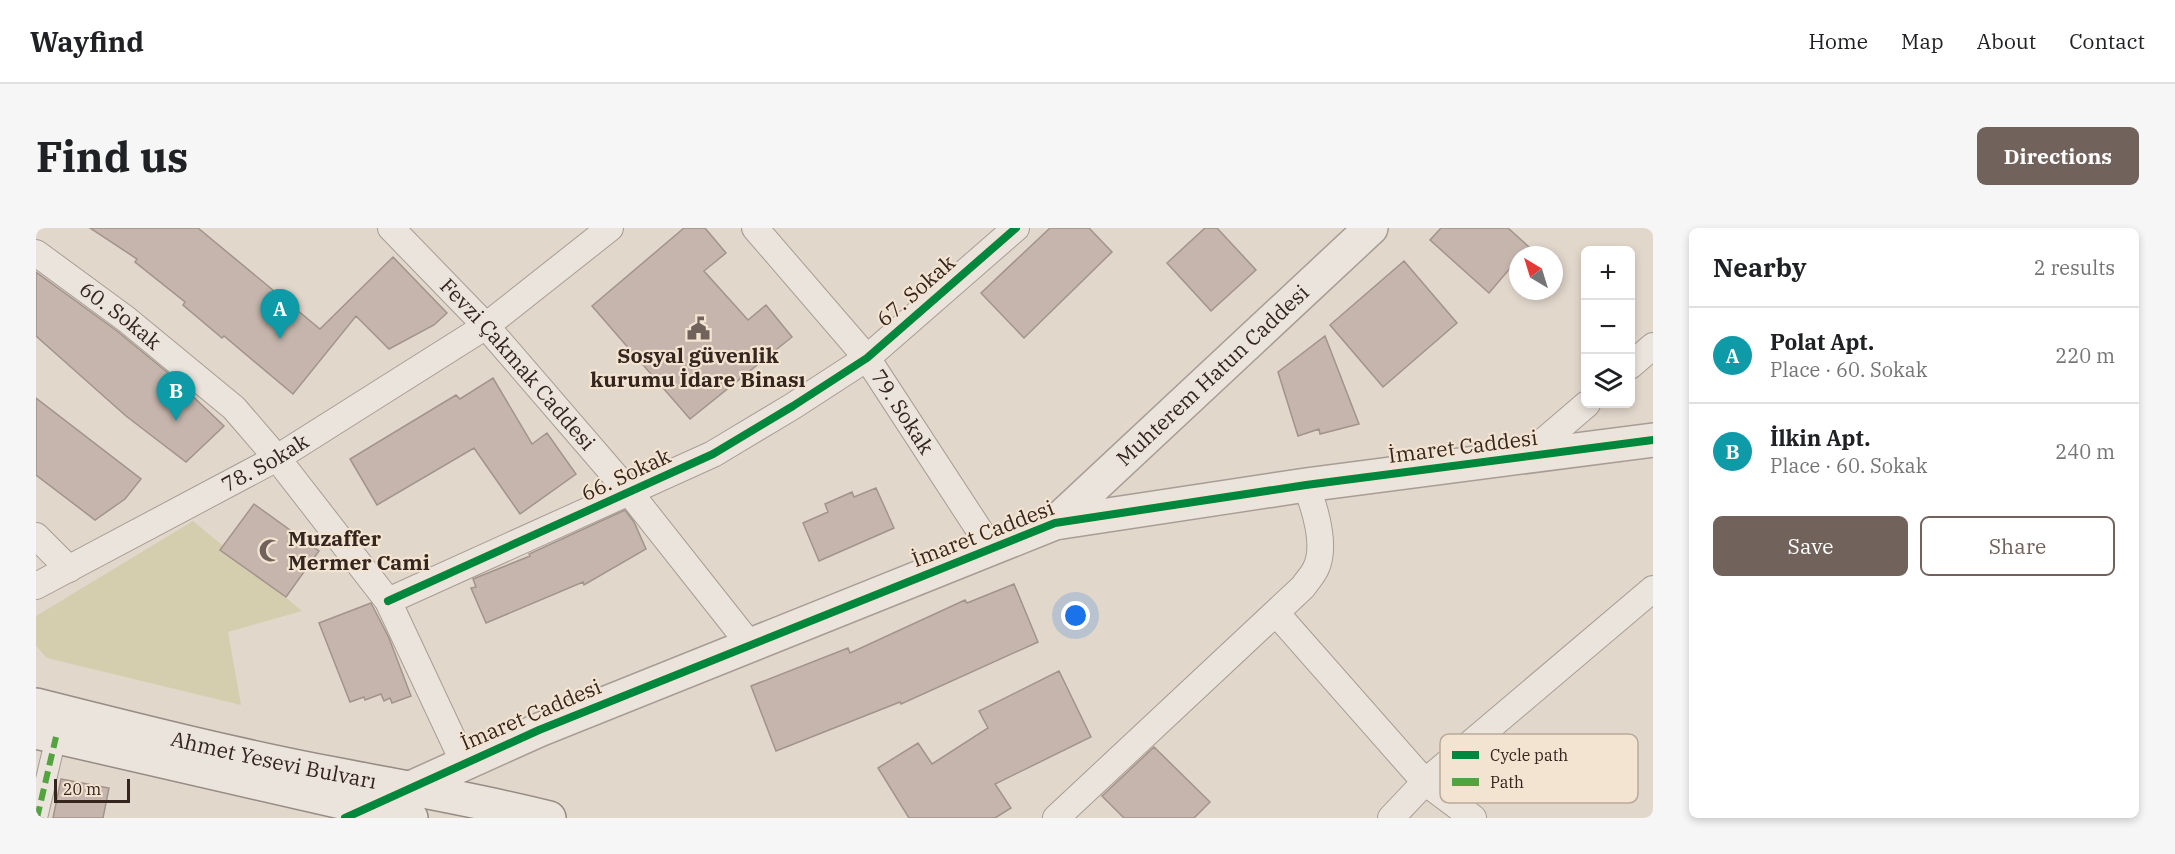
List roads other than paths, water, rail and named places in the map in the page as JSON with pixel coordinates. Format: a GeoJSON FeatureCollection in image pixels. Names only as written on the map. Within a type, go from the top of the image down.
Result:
{"type":"FeatureCollection","features":[{"type":"Feature","properties":{"kind":"street","name":"Fevzi Çakmak Caddesi"},"geometry":{"type":"LineString","coordinates":[[391,228],[486,326],[630,493],[751,646]]}},
{"type":"Feature","properties":{"kind":"street","name":"78. Sokak"},"geometry":{"type":"LineString","coordinates":[[36,586],[277,458],[486,326],[610,228]]}},
{"type":"Feature","properties":{"kind":"street","name":"79. Sokak"},"geometry":{"type":"LineString","coordinates":[[755,228],[867,358],[992,548]]}},
{"type":"Feature","properties":{"kind":"street","name":"67. Sokak"},"geometry":{"type":"LineString","coordinates":[[867,358],[1016,228]]}},
{"type":"Feature","properties":{"kind":"street","name":"Muhterem Hatun Caddesi"},"geometry":{"type":"LineString","coordinates":[[1055,523],[1371,228]]}},
{"type":"Feature","properties":{"kind":"street","name":"60. Sokak"},"geometry":{"type":"LineString","coordinates":[[36,253],[126,319],[234,408],[277,458],[388,601],[464,763]]}},
{"type":"Feature","properties":{"kind":"street"},"geometry":{"type":"LineString","coordinates":[[1635,362],[1653,346]]}},
{"type":"Feature","properties":{"kind":"street","name":"66. Sokak"},"geometry":{"type":"LineString","coordinates":[[388,601],[713,454],[794,406],[867,358]]}},
{"type":"Feature","properties":{"kind":"street"},"geometry":{"type":"LineString","coordinates":[[1525,457],[1582,408]]}},
{"type":"Feature","properties":{"kind":"street","name":"İmaret Caddesi"},"geometry":{"type":"LineString","coordinates":[[355,814],[411,803],[464,763],[539,730],[1055,523],[1306,485],[1525,457],[1648,447]]}},
{"type":"Feature","properties":{"kind":"street"},"geometry":{"type":"LineString","coordinates":[[1056,818],[1303,588],[1317,566],[1320,540],[1316,510],[1306,485]]}},
{"type":"Feature","properties":{"kind":"street"},"geometry":{"type":"LineString","coordinates":[[36,536],[69,569]]}},
{"type":"Feature","properties":{"kind":"street"},"geometry":{"type":"LineString","coordinates":[[1482,734],[1653,589]]}},
{"type":"Feature","properties":{"kind":"street"},"geometry":{"type":"LineString","coordinates":[[1277,614],[1425,782],[1440,793]]}},
{"type":"Feature","properties":{"kind":"street","name":"Ahmet Yesevi Bulvarı"},"geometry":{"type":"LineString","coordinates":[[36,705],[195,745],[336,775],[411,803],[549,818]]}},
{"type":"Feature","properties":{"kind":"street"},"geometry":{"type":"LineString","coordinates":[[37,818],[46,735]]}},
{"type":"Feature","properties":{"kind":"street","name":"Ahmet Yesevi Bulvarı"},"geometry":{"type":"LineString","coordinates":[[46,735],[355,814]]}},
{"type":"Feature","properties":{"kind":"street"},"geometry":{"type":"LineString","coordinates":[[1391,818],[1440,769]]}},
{"type":"Feature","properties":{"kind":"street"},"geometry":{"type":"LineString","coordinates":[[1453,803],[1473,818]]}},
{"type":"Feature","properties":{"kind":"place","name":"Sosyal güvenlik kurumu İdare Binası"},"geometry":{"type":"Point","coordinates":[698,328]}},
{"type":"Feature","properties":{"kind":"place","name":"Polat Apt."},"geometry":{"type":"Point","coordinates":[280,339]}},
{"type":"Feature","properties":{"kind":"place","name":"İlkin Apt."},"geometry":{"type":"Point","coordinates":[176,421]}},
{"type":"Feature","properties":{"kind":"place","name":"Muzaffer Mermer Cami"},"geometry":{"type":"Point","coordinates":[270,551]}}]}
